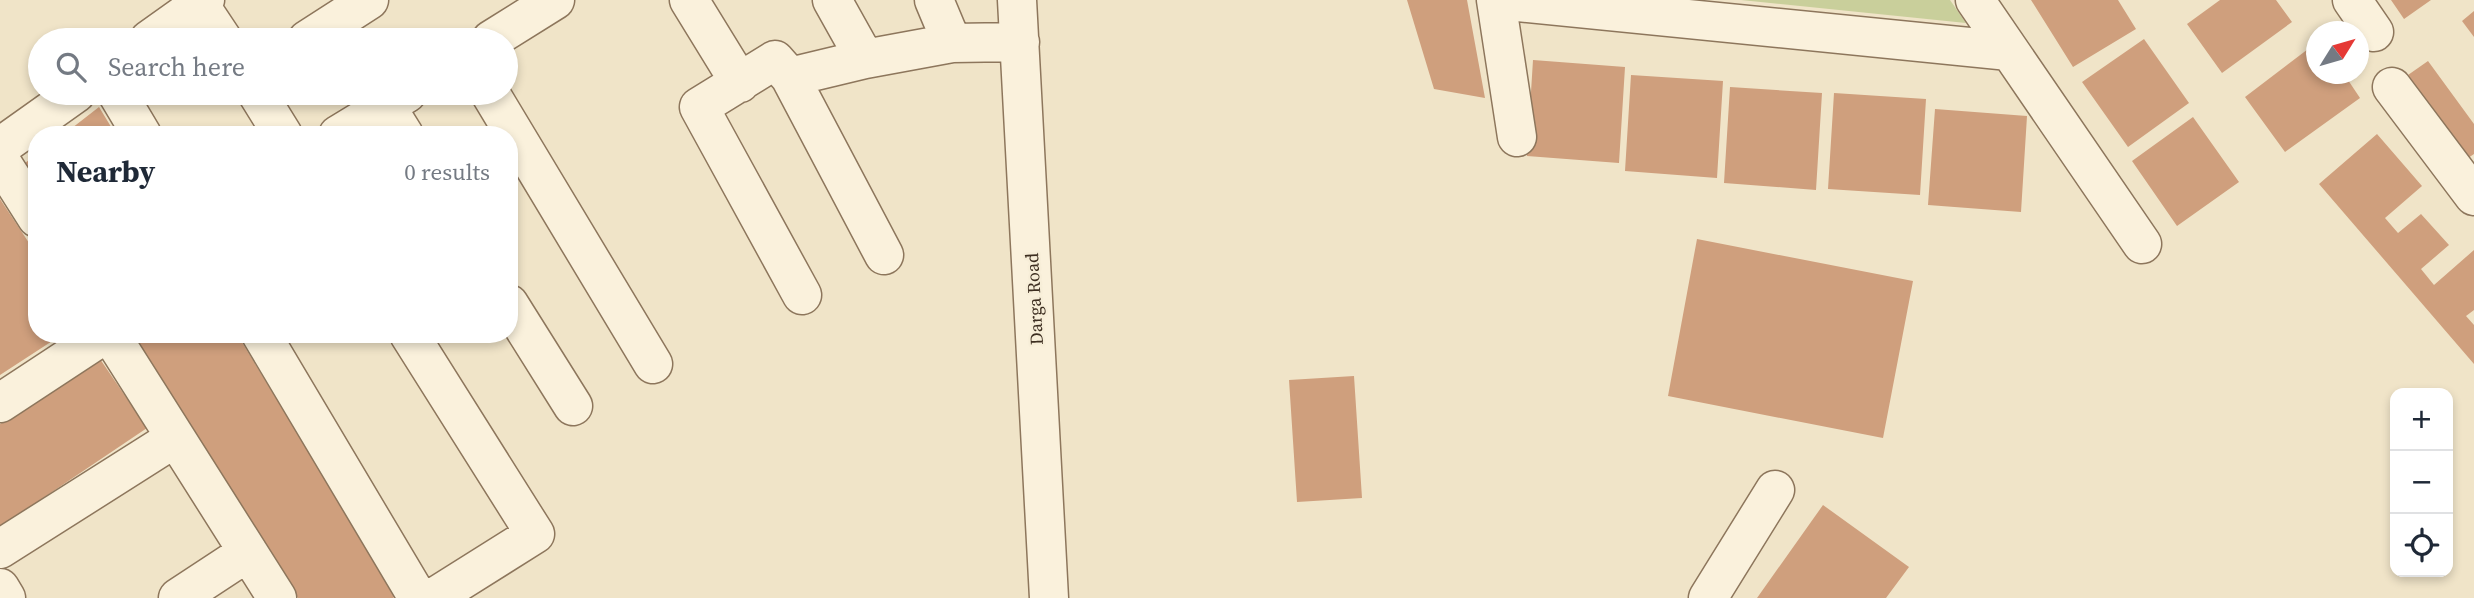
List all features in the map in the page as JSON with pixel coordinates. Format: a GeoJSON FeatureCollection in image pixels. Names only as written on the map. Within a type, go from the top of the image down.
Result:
{"type":"FeatureCollection","features":[{"type":"Feature","properties":{"kind":"street"},"geometry":{"type":"LineString","coordinates":[[325,28],[369,0]]}},
{"type":"Feature","properties":{"kind":"street"},"geometry":{"type":"LineString","coordinates":[[510,28],[555,0]]}},
{"type":"Feature","properties":{"kind":"street"},"geometry":{"type":"LineString","coordinates":[[689,0],[740,83]]}},
{"type":"Feature","properties":{"kind":"street"},"geometry":{"type":"LineString","coordinates":[[832,0],[865,59]]}},
{"type":"Feature","properties":{"kind":"street"},"geometry":{"type":"LineString","coordinates":[[934,0],[952,43]]}},
{"type":"Feature","properties":{"kind":"street","name":"Darga Road"},"geometry":{"type":"LineString","coordinates":[[1017,0],[1046,597]]}},
{"type":"Feature","properties":{"kind":"street"},"geometry":{"type":"LineString","coordinates":[[1517,137],[1497,0],[2009,51]]}},
{"type":"Feature","properties":{"kind":"street"},"geometry":{"type":"LineString","coordinates":[[1975,0],[2142,244]]}},
{"type":"Feature","properties":{"kind":"street"},"geometry":{"type":"LineString","coordinates":[[2352,0],[2374,32]]}},
{"type":"Feature","properties":{"kind":"street"},"geometry":{"type":"LineString","coordinates":[[166,28],[202,2],[216,28]]}},
{"type":"Feature","properties":{"kind":"street"},"geometry":{"type":"LineString","coordinates":[[790,77],[865,59],[952,43],[1020,42]]}},
{"type":"Feature","properties":{"kind":"street"},"geometry":{"type":"LineString","coordinates":[[802,295],[699,107],[775,60],[790,77],[884,255]]}},
{"type":"Feature","properties":{"kind":"street"},"geometry":{"type":"LineString","coordinates":[[2392,87],[2474,196]]}},
{"type":"Feature","properties":{"kind":"street"},"geometry":{"type":"LineString","coordinates":[[29,126],[59,105]]}},
{"type":"Feature","properties":{"kind":"street"},"geometry":{"type":"LineString","coordinates":[[124,105],[137,126]]}},
{"type":"Feature","properties":{"kind":"street"},"geometry":{"type":"LineString","coordinates":[[264,105],[277,126]]}},
{"type":"Feature","properties":{"kind":"street"},"geometry":{"type":"LineString","coordinates":[[497,105],[510,126]]}},
{"type":"Feature","properties":{"kind":"street"},"geometry":{"type":"LineString","coordinates":[[361,126],[399,111]]}},
{"type":"Feature","properties":{"kind":"street"},"geometry":{"type":"LineString","coordinates":[[0,146],[28,126]]}},
{"type":"Feature","properties":{"kind":"street"},"geometry":{"type":"LineString","coordinates":[[518,140],[653,364]]}},
{"type":"Feature","properties":{"kind":"street"},"geometry":{"type":"LineString","coordinates":[[0,160],[28,204]]}},
{"type":"Feature","properties":{"kind":"street"},"geometry":{"type":"LineString","coordinates":[[518,318],[573,406]]}},
{"type":"Feature","properties":{"kind":"street"},"geometry":{"type":"LineString","coordinates":[[0,403],[94,343]]}},
{"type":"Feature","properties":{"kind":"street"},"geometry":{"type":"LineString","coordinates":[[114,343],[277,598]]}},
{"type":"Feature","properties":{"kind":"street"},"geometry":{"type":"LineString","coordinates":[[266,343],[418,598]]}},
{"type":"Feature","properties":{"kind":"street"},"geometry":{"type":"LineString","coordinates":[[414,343],[535,534],[433,598]]}},
{"type":"Feature","properties":{"kind":"street"},"geometry":{"type":"LineString","coordinates":[[0,549],[175,438]]}},
{"type":"Feature","properties":{"kind":"street"},"geometry":{"type":"LineString","coordinates":[[1708,598],[1775,490]]}},
{"type":"Feature","properties":{"kind":"street"},"geometry":{"type":"LineString","coordinates":[[178,598],[248,552]]}},
{"type":"Feature","properties":{"kind":"street"},"geometry":{"type":"LineString","coordinates":[[0,587],[6,598]]}},
{"type":"Feature","properties":{"kind":"green space"},"geometry":{"type":"Polygon","coordinates":[[[1741,0],[1950,0],[1966,23],[1741,0]]]}},
{"type":"Feature","properties":{"kind":"building"},"geometry":{"type":"Polygon","coordinates":[[[1407,0],[1467,0],[1485,98],[1434,89],[1407,0]]]}},
{"type":"Feature","properties":{"kind":"building"},"geometry":{"type":"Polygon","coordinates":[[[2031,0],[2118,0],[2136,29],[2073,67],[2031,0]]]}},
{"type":"Feature","properties":{"kind":"building"},"geometry":{"type":"Polygon","coordinates":[[[2220,0],[2276,0],[2292,22],[2222,73],[2187,24],[2220,0]]]}},
{"type":"Feature","properties":{"kind":"building"},"geometry":{"type":"Polygon","coordinates":[[[2391,0],[2431,0],[2404,19],[2391,0]]]}},
{"type":"Feature","properties":{"kind":"building"},"geometry":{"type":"Polygon","coordinates":[[[2474,11],[2474,37],[2462,21],[2474,11]]]}},
{"type":"Feature","properties":{"kind":"building"},"geometry":{"type":"Polygon","coordinates":[[[2144,39],[2189,103],[2128,147],[2082,82],[2144,39]]]}},
{"type":"Feature","properties":{"kind":"building"},"geometry":{"type":"Polygon","coordinates":[[[2306,51],[2306,84],[2351,84],[2360,98],[2285,152],[2245,97],[2306,51]]]}},
{"type":"Feature","properties":{"kind":"building"},"geometry":{"type":"Polygon","coordinates":[[[1533,60],[1625,67],[1619,163],[1527,156],[1533,60]]]}},
{"type":"Feature","properties":{"kind":"building"},"geometry":{"type":"Polygon","coordinates":[[[2428,61],[2474,124],[2474,154],[2468,158],[2408,75],[2428,61]]]}},
{"type":"Feature","properties":{"kind":"building"},"geometry":{"type":"Polygon","coordinates":[[[1631,75],[1723,81],[1717,178],[1625,171],[1631,75]]]}},
{"type":"Feature","properties":{"kind":"building"},"geometry":{"type":"Polygon","coordinates":[[[1730,87],[1822,93],[1816,190],[1724,183],[1730,87]]]}},
{"type":"Feature","properties":{"kind":"building"},"geometry":{"type":"Polygon","coordinates":[[[1834,93],[1926,99],[1920,195],[1828,189],[1834,93]]]}},
{"type":"Feature","properties":{"kind":"building"},"geometry":{"type":"Polygon","coordinates":[[[99,107],[111,126],[75,126],[99,107]]]}},
{"type":"Feature","properties":{"kind":"building"},"geometry":{"type":"Polygon","coordinates":[[[1935,109],[2027,116],[2021,212],[1928,205],[1935,109]]]}},
{"type":"Feature","properties":{"kind":"building"},"geometry":{"type":"Polygon","coordinates":[[[2193,117],[2239,182],[2177,226],[2132,161],[2193,117]]]}},
{"type":"Feature","properties":{"kind":"building"},"geometry":{"type":"Polygon","coordinates":[[[2377,134],[2422,186],[2385,218],[2398,233],[2421,214],[2449,245],[2421,269],[2434,285],[2474,250],[2474,310],[2466,316],[2474,325],[2474,364],[2319,184],[2377,134]]]}},
{"type":"Feature","properties":{"kind":"building"},"geometry":{"type":"Polygon","coordinates":[[[0,199],[28,241],[28,343],[49,343],[0,375],[0,199]]]}},
{"type":"Feature","properties":{"kind":"building"},"geometry":{"type":"Polygon","coordinates":[[[1697,239],[1913,281],[1883,438],[1668,396],[1697,239]]]}},
{"type":"Feature","properties":{"kind":"building"},"geometry":{"type":"Polygon","coordinates":[[[139,343],[242,343],[396,595],[393,598],[298,598],[139,343]]]}},
{"type":"Feature","properties":{"kind":"building"},"geometry":{"type":"Polygon","coordinates":[[[100,359],[147,428],[0,527],[0,424],[100,359]]]}},
{"type":"Feature","properties":{"kind":"building"},"geometry":{"type":"Polygon","coordinates":[[[1354,376],[1362,498],[1297,502],[1289,380],[1354,376]]]}},
{"type":"Feature","properties":{"kind":"building"},"geometry":{"type":"Polygon","coordinates":[[[1823,505],[1909,567],[1886,598],[1757,598],[1823,505]]]}}]}
